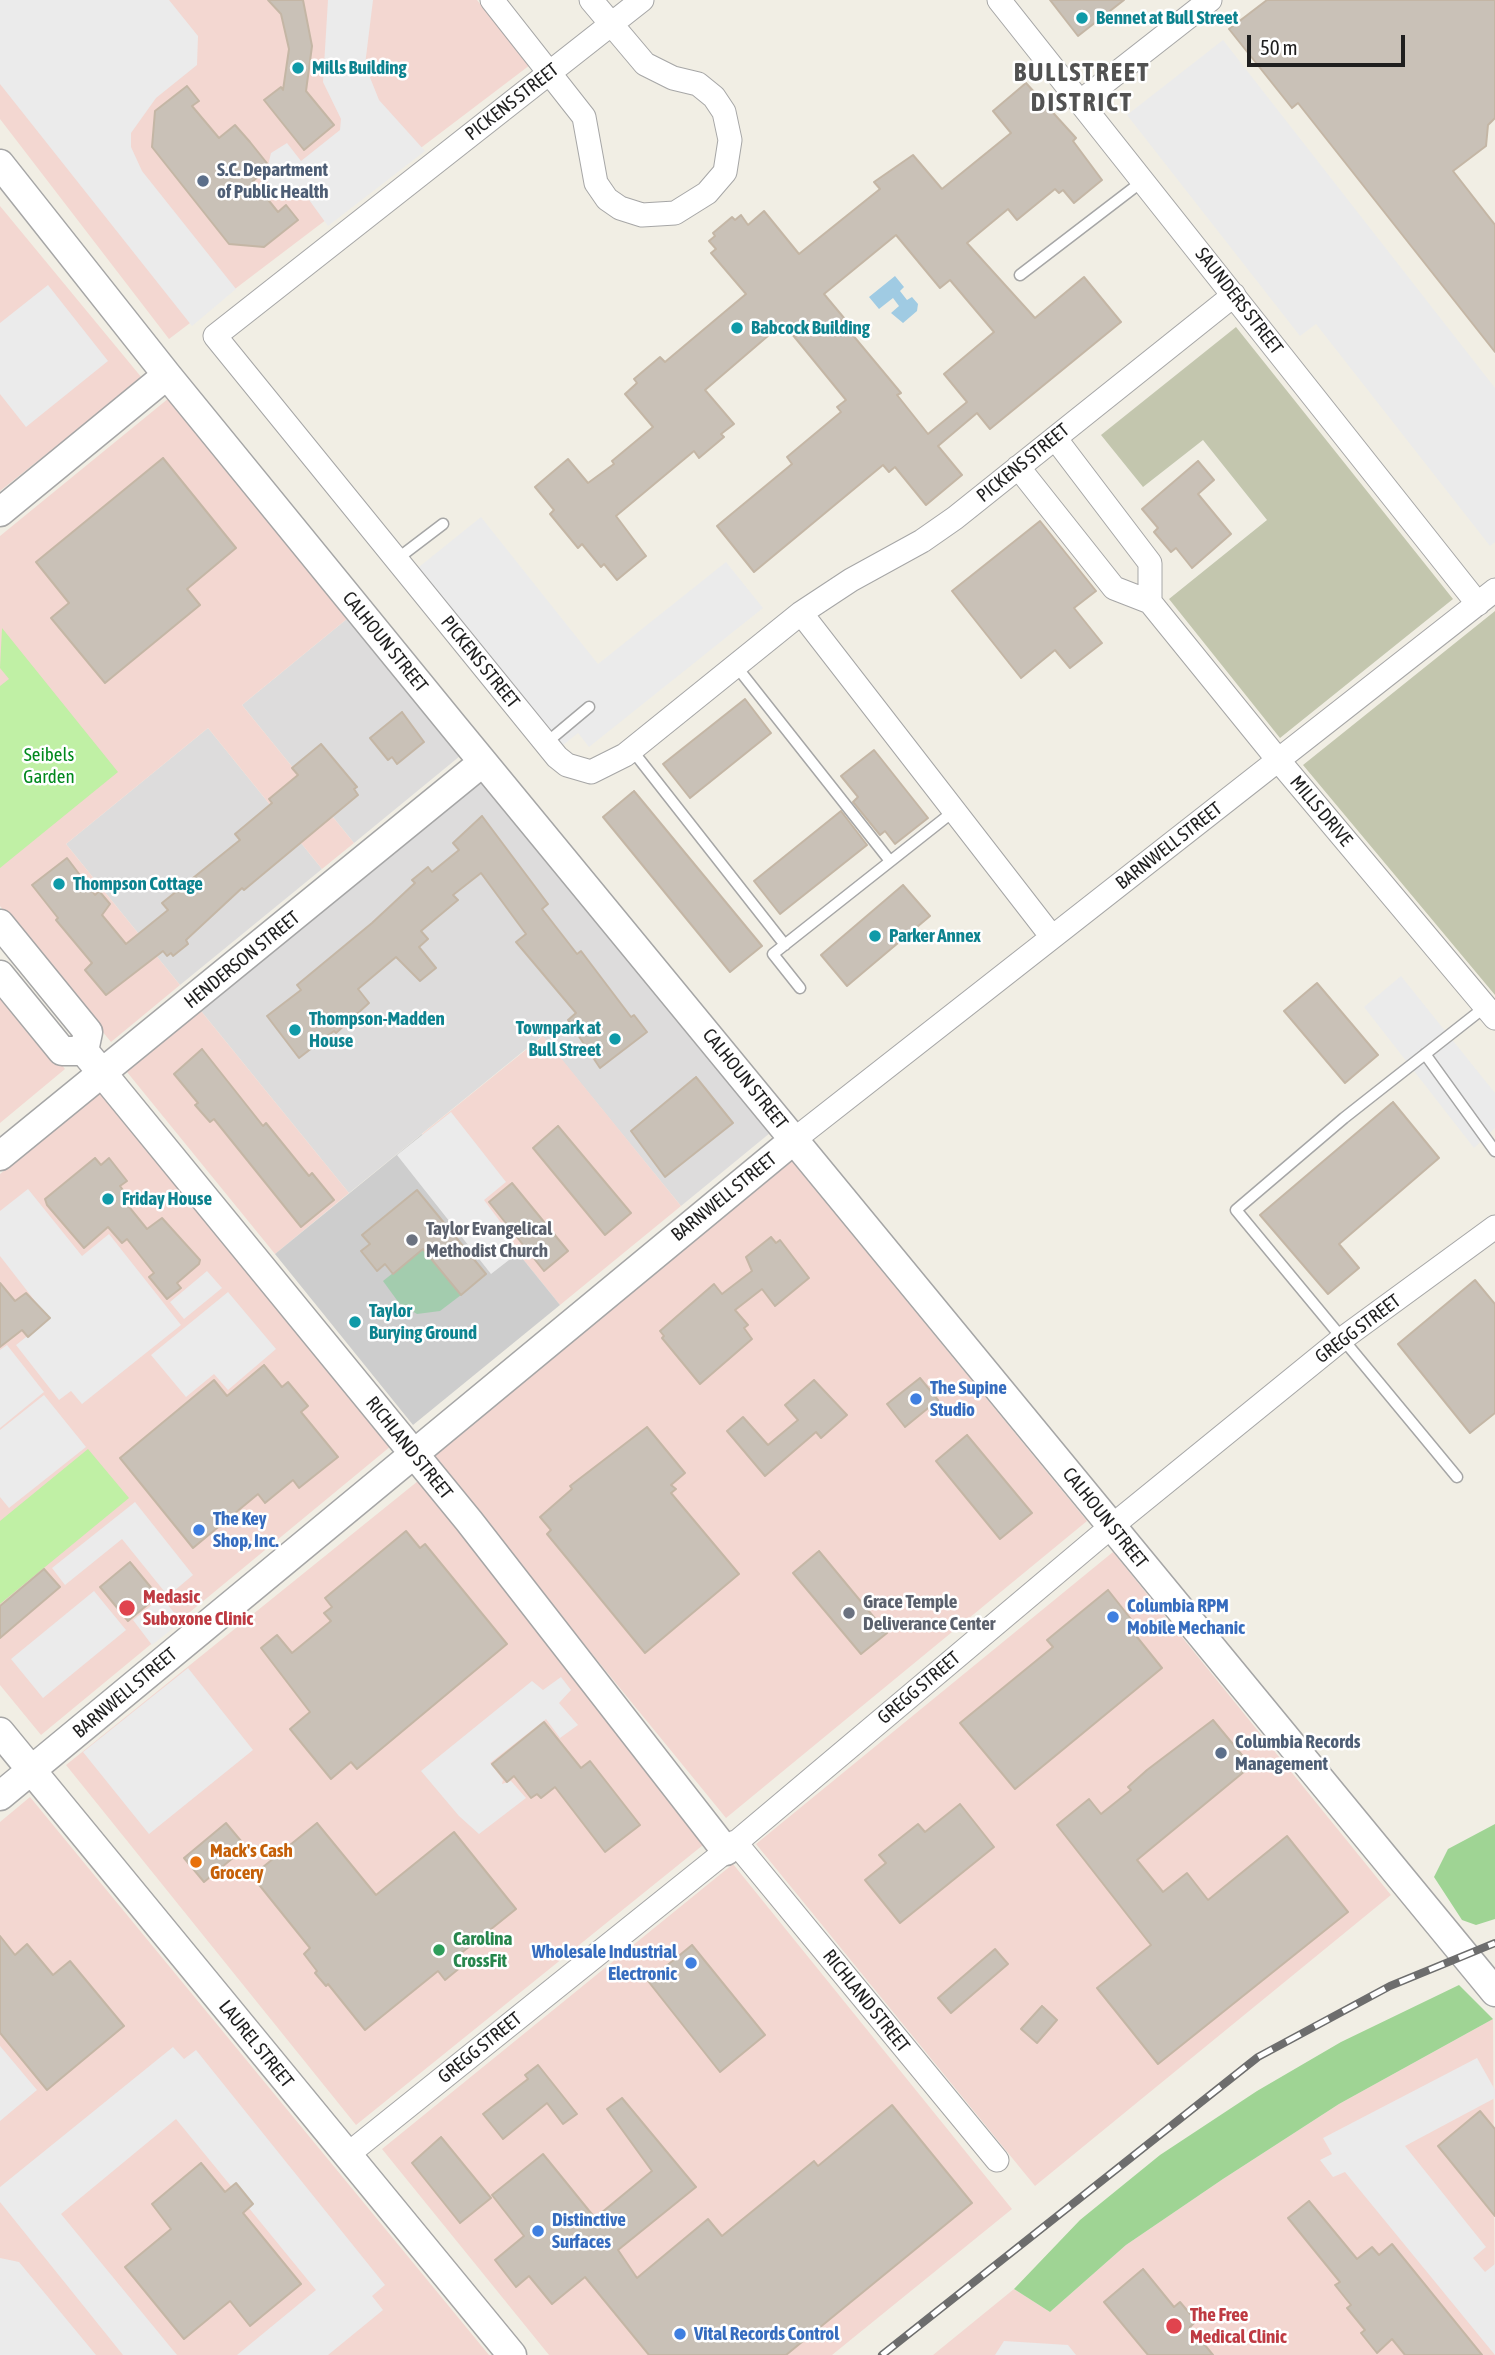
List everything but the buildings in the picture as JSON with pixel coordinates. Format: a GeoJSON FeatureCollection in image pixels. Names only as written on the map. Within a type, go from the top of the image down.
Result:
{"type":"FeatureCollection","features":[{"type":"Feature","properties":{"kind":"street"},"geometry":{"type":"LineString","coordinates":[[492,0],[584,117],[596,183],[613,204],[642,215],[675,213],[707,193],[725,172],[730,141],[724,112],[714,97],[698,84],[673,78],[645,64],[591,0]]}},
{"type":"Feature","properties":{"kind":"street","name":"PICKENS STREET"},"geometry":{"type":"LineString","coordinates":[[642,0],[215,336],[546,743],[568,765],[591,772],[632,750],[801,613],[851,580],[922,541],[1234,295]]}},
{"type":"Feature","properties":{"kind":"street","name":"SAUNDERS STREET"},"geometry":{"type":"LineString","coordinates":[[999,0],[1234,295],[1486,597]]}},
{"type":"Feature","properties":{"kind":"street"},"geometry":{"type":"LineString","coordinates":[[1081,101],[1210,0]]}},
{"type":"Feature","properties":{"kind":"street","name":"CALHOUN STREET"},"geometry":{"type":"LineString","coordinates":[[0,164],[483,762],[1495,1992]]}},
{"type":"Feature","properties":{"kind":"street"},"geometry":{"type":"LineString","coordinates":[[0,512],[167,374]]}},
{"type":"Feature","properties":{"kind":"street"},"geometry":{"type":"LineString","coordinates":[[1055,438],[1150,563],[1150,602]]}},
{"type":"Feature","properties":{"kind":"street","name":"MILLS DRIVE"},"geometry":{"type":"LineString","coordinates":[[1018,467],[1114,588],[1150,602],[1279,761],[1490,1012]]}},
{"type":"Feature","properties":{"kind":"street","name":"BARNWELL STREET"},"geometry":{"type":"LineString","coordinates":[[0,1797],[795,1139],[1486,597]]}},
{"type":"Feature","properties":{"kind":"street"},"geometry":{"type":"LineString","coordinates":[[801,613],[1052,937]]}},
{"type":"Feature","properties":{"kind":"street","name":"HENDERSON STREET"},"geometry":{"type":"LineString","coordinates":[[0,1156],[483,762]]}},
{"type":"Feature","properties":{"kind":"street"},"geometry":{"type":"LineString","coordinates":[[0,975],[62,1051],[84,1051],[88,1031],[4,936]]}},
{"type":"Feature","properties":{"kind":"street","name":"RICHLAND STREET"},"geometry":{"type":"LineString","coordinates":[[84,1051],[730,1846],[997,2160]]}},
{"type":"Feature","properties":{"kind":"street","name":"GREGG STREET"},"geometry":{"type":"LineString","coordinates":[[347,2155],[730,1846],[1112,1526],[1342,1339],[1495,1227]]}},
{"type":"Feature","properties":{"kind":"street","name":"LAUREL STREET"},"geometry":{"type":"LineString","coordinates":[[0,1732],[512,2355]]}},
{"type":"Feature","properties":{"kind":"lane"},"geometry":{"type":"LineString","coordinates":[[1020,275],[1144,180]]}},
{"type":"Feature","properties":{"kind":"lane"},"geometry":{"type":"LineString","coordinates":[[397,559],[443,524]]}},
{"type":"Feature","properties":{"kind":"lane"},"geometry":{"type":"LineString","coordinates":[[736,666],[890,861]]}},
{"type":"Feature","properties":{"kind":"lane"},"geometry":{"type":"LineString","coordinates":[[546,743],[589,707]]}},
{"type":"Feature","properties":{"kind":"lane"},"geometry":{"type":"LineString","coordinates":[[632,750],[785,945]]}},
{"type":"Feature","properties":{"kind":"lane"},"geometry":{"type":"LineString","coordinates":[[800,988],[773,954],[954,810]]}},
{"type":"Feature","properties":{"kind":"lane"},"geometry":{"type":"LineString","coordinates":[[1457,1478],[1236,1210],[1425,1054],[1490,1012]]}},
{"type":"Feature","properties":{"kind":"lane"},"geometry":{"type":"LineString","coordinates":[[1425,1054],[1495,1151]]}},
{"type":"Feature","properties":{"kind":"shaded area"},"geometry":{"type":"Polygon","coordinates":[[[0,0],[477,0],[530,65],[169,339],[0,119],[0,0]]]}},
{"type":"Feature","properties":{"kind":"shaded area"},"geometry":{"type":"Polygon","coordinates":[[[0,0],[169,0],[198,36],[197,65],[156,98],[131,133],[131,147],[142,171],[236,289],[192,326],[0,84],[0,0]]]}},
{"type":"Feature","properties":{"kind":"shaded area"},"geometry":{"type":"Polygon","coordinates":[[[328,0],[373,0],[365,65],[379,100],[425,151],[328,226],[299,186],[282,201],[265,178],[271,153],[287,143],[301,161],[340,130],[341,119],[323,82],[328,0]]]}},
{"type":"Feature","properties":{"kind":"shaded area"},"geometry":{"type":"Polygon","coordinates":[[[1223,40],[1495,388],[1495,542],[1490,546],[1316,324],[1300,336],[1127,115],[1223,40]]]}},
{"type":"Feature","properties":{"kind":"shaded area"},"geometry":{"type":"Polygon","coordinates":[[[0,206],[142,378],[0,491],[0,206]]]}},
{"type":"Feature","properties":{"kind":"shaded area"},"geometry":{"type":"Polygon","coordinates":[[[48,285],[108,361],[26,427],[0,394],[0,323],[48,285]]]}},
{"type":"Feature","properties":{"kind":"shaded area"},"geometry":{"type":"Polygon","coordinates":[[[1236,327],[1453,599],[1280,738],[1169,599],[1267,520],[1203,440],[1143,487],[1101,435],[1236,327]]]}},
{"type":"Feature","properties":{"kind":"shaded area"},"geometry":{"type":"Polygon","coordinates":[[[169,398],[348,618],[242,705],[354,843],[322,869],[208,728],[66,844],[180,985],[111,1042],[0,906],[0,536],[169,398]]]}},
{"type":"Feature","properties":{"kind":"shaded area"},"geometry":{"type":"Polygon","coordinates":[[[481,517],[598,664],[726,562],[763,608],[589,747],[578,733],[557,750],[414,571],[481,517]]]}},
{"type":"Feature","properties":{"kind":"shaded area"},"geometry":{"type":"Polygon","coordinates":[[[1495,611],[1495,995],[1303,765],[1495,611]]]}},
{"type":"Feature","properties":{"kind":"shaded area"},"geometry":{"type":"Polygon","coordinates":[[[348,618],[460,756],[354,843],[242,705],[348,618]]]}},
{"type":"Feature","properties":{"kind":"shaded area"},"geometry":{"type":"Polygon","coordinates":[[[208,728],[322,869],[180,985],[66,844],[208,728]]]}},
{"type":"Feature","properties":{"kind":"shaded area"},"geometry":{"type":"Polygon","coordinates":[[[482,780],[770,1133],[681,1206],[542,1036],[349,1193],[201,1011],[482,780]]]}},
{"type":"Feature","properties":{"kind":"shaded area"},"geometry":{"type":"Polygon","coordinates":[[[1401,976],[1495,1093],[1495,1128],[1474,1148],[1364,1007],[1401,976]]]}},
{"type":"Feature","properties":{"kind":"shaded area"},"geometry":{"type":"Polygon","coordinates":[[[0,990],[65,1069],[0,1123],[0,990]]]}},
{"type":"Feature","properties":{"kind":"shaded area"},"geometry":{"type":"Polygon","coordinates":[[[201,1011],[349,1193],[275,1254],[127,1072],[201,1011]]]}},
{"type":"Feature","properties":{"kind":"shaded area"},"geometry":{"type":"Polygon","coordinates":[[[543,1036],[681,1206],[560,1305],[422,1134],[543,1036]]]}},
{"type":"Feature","properties":{"kind":"shaded area"},"geometry":{"type":"Polygon","coordinates":[[[99,1091],[391,1446],[41,1735],[0,1685],[0,1174],[99,1091]]]}},
{"type":"Feature","properties":{"kind":"shaded area"},"geometry":{"type":"Polygon","coordinates":[[[451,1112],[506,1182],[484,1200],[505,1228],[501,1232],[518,1253],[491,1274],[397,1155],[451,1112]]]}},
{"type":"Feature","properties":{"kind":"shaded area"},"geometry":{"type":"Polygon","coordinates":[[[422,1134],[560,1305],[413,1425],[275,1254],[422,1134]]]}},
{"type":"Feature","properties":{"kind":"shaded area"},"geometry":{"type":"Polygon","coordinates":[[[792,1161],[1087,1521],[726,1818],[432,1458],[792,1161]]]}},
{"type":"Feature","properties":{"kind":"shaded area"},"geometry":{"type":"Polygon","coordinates":[[[28,1189],[82,1256],[109,1234],[181,1325],[82,1404],[71,1391],[59,1400],[16,1345],[49,1319],[0,1256],[0,1211],[28,1189]]]}},
{"type":"Feature","properties":{"kind":"shaded area"},"geometry":{"type":"Polygon","coordinates":[[[207,1271],[222,1288],[184,1319],[170,1302],[207,1271]]]}},
{"type":"Feature","properties":{"kind":"shaded area"},"geometry":{"type":"Polygon","coordinates":[[[228,1292],[276,1349],[228,1390],[214,1374],[186,1397],[151,1355],[228,1292]]]}},
{"type":"Feature","properties":{"kind":"shaded area"},"geometry":{"type":"Polygon","coordinates":[[[7,1345],[44,1392],[0,1428],[0,1350],[7,1345]]]}},
{"type":"Feature","properties":{"kind":"shaded area"},"geometry":{"type":"Polygon","coordinates":[[[44,1395],[86,1447],[9,1508],[0,1497],[0,1430],[44,1395]]]}},
{"type":"Feature","properties":{"kind":"shaded area"},"geometry":{"type":"Polygon","coordinates":[[[418,1481],[708,1841],[356,2125],[66,1765],[418,1481]]]}},
{"type":"Feature","properties":{"kind":"shaded area"},"geometry":{"type":"Polygon","coordinates":[[[135,1502],[193,1575],[168,1596],[122,1539],[65,1585],[52,1568],[135,1502]]]}},
{"type":"Feature","properties":{"kind":"shaded area"},"geometry":{"type":"Polygon","coordinates":[[[1113,1552],[1391,1895],[1035,2186],[756,1844],[1113,1552]]]}},
{"type":"Feature","properties":{"kind":"shaded area"},"geometry":{"type":"Polygon","coordinates":[[[94,1591],[126,1630],[43,1698],[11,1659],[94,1591]]]}},
{"type":"Feature","properties":{"kind":"shaded area"},"geometry":{"type":"Polygon","coordinates":[[[162,1597],[181,1622],[152,1645],[133,1620],[162,1597]]]}},
{"type":"Feature","properties":{"kind":"shaded area"},"geometry":{"type":"Polygon","coordinates":[[[188,1668],[253,1750],[149,1834],[83,1752],[188,1668]]]}},
{"type":"Feature","properties":{"kind":"shaded area"},"geometry":{"type":"Polygon","coordinates":[[[561,1677],[571,1690],[559,1703],[578,1725],[560,1738],[546,1719],[490,1763],[503,1780],[502,1784],[511,1781],[526,1798],[479,1834],[459,1816],[421,1771],[532,1681],[543,1690],[561,1677]]]}},
{"type":"Feature","properties":{"kind":"shaded area"},"geometry":{"type":"Polygon","coordinates":[[[30,1797],[489,2355],[0,2355],[0,1822],[30,1797]]]}},
{"type":"Feature","properties":{"kind":"shaded area"},"geometry":{"type":"Polygon","coordinates":[[[733,1864],[1012,2209],[832,2355],[549,2355],[382,2149],[733,1864]]]}},
{"type":"Feature","properties":{"kind":"shaded area"},"geometry":{"type":"Polygon","coordinates":[[[1493,2019],[1495,2355],[933,2355],[1014,2289],[1050,2312],[1126,2245],[1223,2179],[1339,2104],[1493,2019]]]}},
{"type":"Feature","properties":{"kind":"shaded area"},"geometry":{"type":"Polygon","coordinates":[[[0,2046],[37,2090],[0,2121],[0,2046]]]}},
{"type":"Feature","properties":{"kind":"shaded area"},"geometry":{"type":"Polygon","coordinates":[[[173,2047],[184,2059],[196,2050],[385,2285],[372,2296],[383,2310],[328,2355],[237,2355],[316,2290],[176,2119],[61,2214],[177,2355],[123,2355],[0,2202],[0,2187],[173,2047]]]}},
{"type":"Feature","properties":{"kind":"shaded area"},"geometry":{"type":"Polygon","coordinates":[[[1477,2058],[1495,2090],[1495,2098],[1405,2146],[1486,2247],[1473,2258],[1485,2272],[1495,2264],[1495,2355],[1345,2172],[1333,2177],[1320,2160],[1332,2154],[1323,2138],[1477,2058]]]}},
{"type":"Feature","properties":{"kind":"shaded area"},"geometry":{"type":"Polygon","coordinates":[[[0,2258],[19,2262],[96,2355],[0,2355],[0,2258]]]}},
{"type":"Feature","properties":{"kind":"shaded area"},"geometry":{"type":"Polygon","coordinates":[[[1004,2341],[1068,2345],[1076,2355],[995,2355],[1004,2341]]]}},
{"type":"Feature","properties":{"kind":"green space","name":"Seibels Garden"},"geometry":{"type":"Polygon","coordinates":[[[2,628],[118,772],[0,868],[0,686],[9,679],[0,668],[2,628]]]}},
{"type":"Feature","properties":{"kind":"green space"},"geometry":{"type":"Polygon","coordinates":[[[423,1249],[461,1295],[440,1311],[417,1314],[399,1303],[383,1281],[423,1249]]]}},
{"type":"Feature","properties":{"kind":"green space"},"geometry":{"type":"Polygon","coordinates":[[[88,1449],[129,1498],[0,1604],[0,1521],[88,1449]]]}},
{"type":"Feature","properties":{"kind":"green space"},"geometry":{"type":"Polygon","coordinates":[[[1495,1824],[1495,1919],[1476,1925],[1462,1920],[1434,1877],[1448,1849],[1495,1824]]]}},
{"type":"Feature","properties":{"kind":"green space"},"geometry":{"type":"Polygon","coordinates":[[[1459,1985],[1493,2019],[1339,2104],[1223,2179],[1126,2245],[1050,2312],[1014,2289],[1080,2220],[1160,2155],[1257,2091],[1341,2042],[1459,1985]]]}},
{"type":"Feature","properties":{"kind":"water"},"geometry":{"type":"Polygon","coordinates":[[[895,276],[904,287],[900,291],[907,300],[912,297],[918,304],[917,311],[903,323],[891,313],[899,306],[893,298],[879,309],[869,297],[895,276]]]}},
{"type":"Feature","properties":{"kind":"railway"},"geometry":{"type":"LineString","coordinates":[[882,2355],[1258,2057],[1390,1986],[1495,1943]]}},
{"type":"Feature","properties":{"kind":"place","name":"Bennet at Bull Street"},"geometry":{"type":"Point","coordinates":[1082,18]}},
{"type":"Feature","properties":{"kind":"place","name":"Mills Building"},"geometry":{"type":"Point","coordinates":[298,68]}},
{"type":"Feature","properties":{"kind":"place","name":"S.C. Department of Public Health"},"geometry":{"type":"Point","coordinates":[203,181]}},
{"type":"Feature","properties":{"kind":"place","name":"Babcock Building"},"geometry":{"type":"Point","coordinates":[737,328]}},
{"type":"Feature","properties":{"kind":"place","name":"Thompson Cottage"},"geometry":{"type":"Point","coordinates":[59,884]}},
{"type":"Feature","properties":{"kind":"place","name":"Parker Annex"},"geometry":{"type":"Point","coordinates":[875,936]}},
{"type":"Feature","properties":{"kind":"place","name":"Thompson-Madden House"},"geometry":{"type":"Point","coordinates":[295,1030]}},
{"type":"Feature","properties":{"kind":"place","name":"Townpark at Bull Street"},"geometry":{"type":"Point","coordinates":[615,1039]}},
{"type":"Feature","properties":{"kind":"place","name":"Friday House"},"geometry":{"type":"Point","coordinates":[108,1199]}},
{"type":"Feature","properties":{"kind":"place","name":"Taylor Evangelical Methodist Church"},"geometry":{"type":"Point","coordinates":[412,1240]}},
{"type":"Feature","properties":{"kind":"place","name":"Taylor Burying Ground"},"geometry":{"type":"Point","coordinates":[355,1322]}},
{"type":"Feature","properties":{"kind":"place","name":"The Supine Studio"},"geometry":{"type":"Point","coordinates":[916,1399]}},
{"type":"Feature","properties":{"kind":"place","name":"The Key Shop, Inc."},"geometry":{"type":"Point","coordinates":[199,1530]}},
{"type":"Feature","properties":{"kind":"place","name":"Medasic Suboxone Clinic"},"geometry":{"type":"Point","coordinates":[127,1608]}},
{"type":"Feature","properties":{"kind":"place","name":"Grace Temple Deliverance Center"},"geometry":{"type":"Point","coordinates":[849,1613]}},
{"type":"Feature","properties":{"kind":"place","name":"Columbia RPM Mobile Mechanic"},"geometry":{"type":"Point","coordinates":[1113,1617]}},
{"type":"Feature","properties":{"kind":"place","name":"Columbia Records Management"},"geometry":{"type":"Point","coordinates":[1221,1753]}},
{"type":"Feature","properties":{"kind":"place","name":"Mack's Cash Grocery"},"geometry":{"type":"Point","coordinates":[196,1862]}},
{"type":"Feature","properties":{"kind":"place","name":"Carolina CrossFit"},"geometry":{"type":"Point","coordinates":[439,1950]}},
{"type":"Feature","properties":{"kind":"place","name":"Wholesale Industrial Electronic"},"geometry":{"type":"Point","coordinates":[691,1963]}},
{"type":"Feature","properties":{"kind":"place","name":"Distinctive Surfaces"},"geometry":{"type":"Point","coordinates":[538,2231]}},
{"type":"Feature","properties":{"kind":"place","name":"The Free Medical Clinic"},"geometry":{"type":"Point","coordinates":[1174,2326]}},
{"type":"Feature","properties":{"kind":"place","name":"Vital Records Control"},"geometry":{"type":"Point","coordinates":[680,2334]}},
{"type":"Feature","properties":{"kind":"district","name":"BULLSTREET DISTRICT"},"geometry":{"type":"Point","coordinates":[1082,88]}}]}
